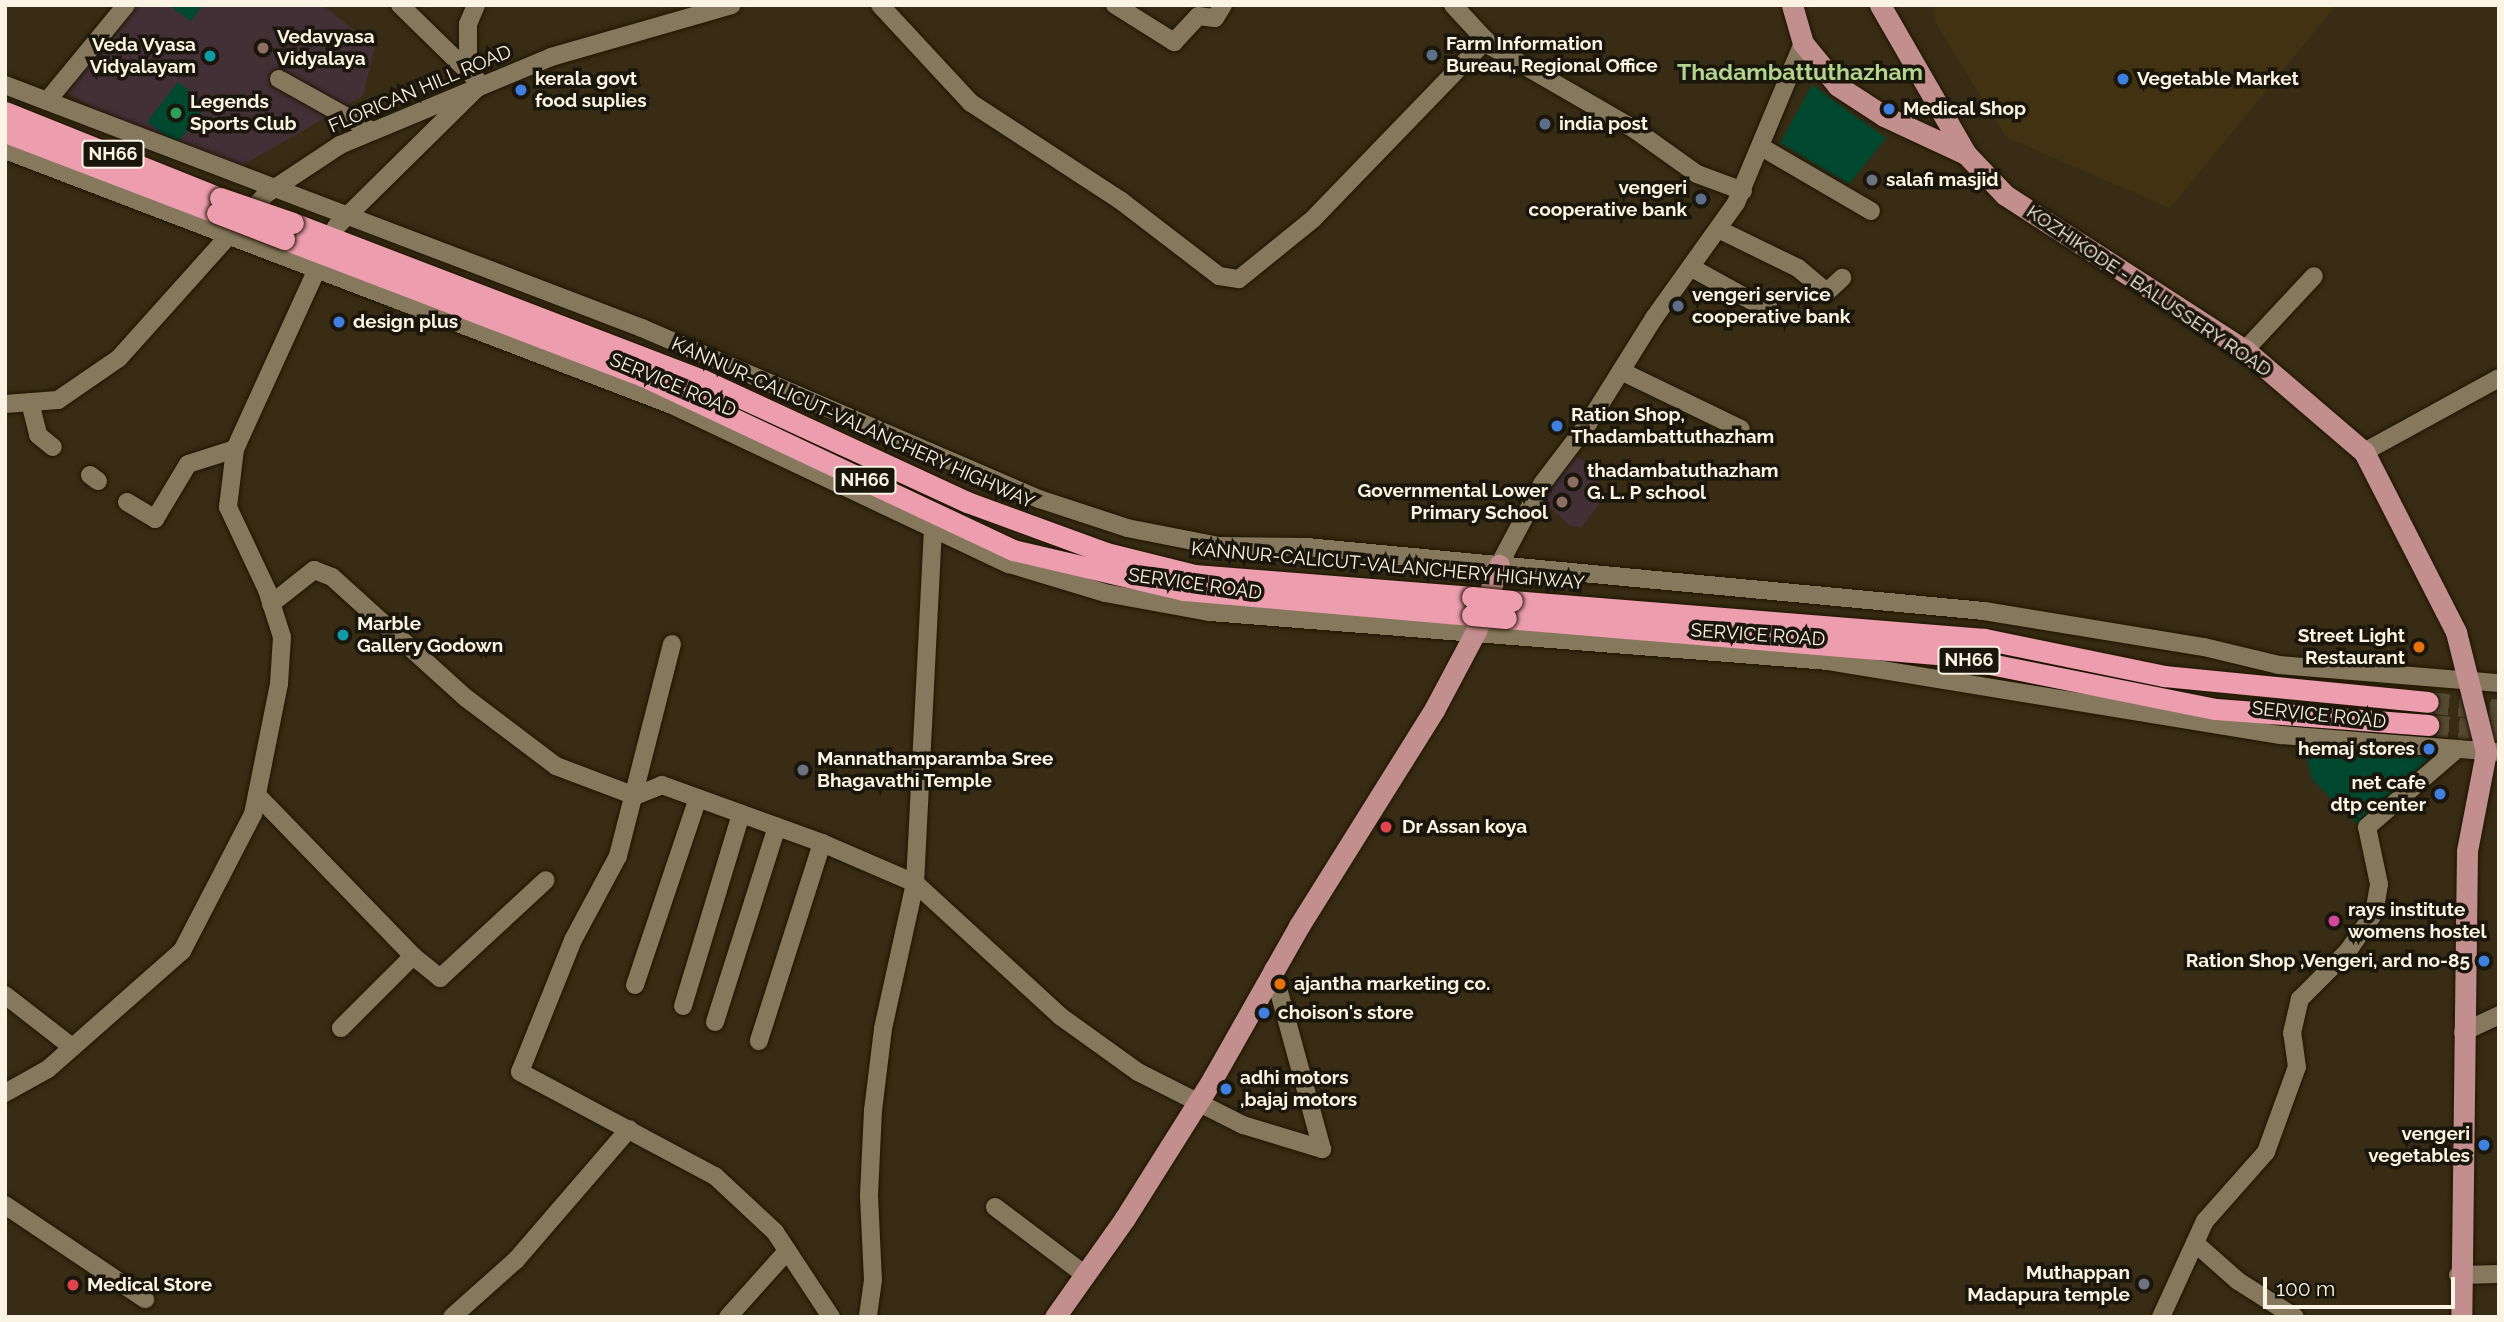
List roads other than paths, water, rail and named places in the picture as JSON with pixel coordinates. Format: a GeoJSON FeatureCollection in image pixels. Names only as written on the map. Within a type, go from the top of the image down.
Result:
{"type":"FeatureCollection","features":[{"type":"Feature","properties":{"kind":"highway","name":"KANNUR-CALICUT-VALANCHERY HIGHWAY"},"geometry":{"type":"LineString","coordinates":[[5,112],[218,206],[289,231],[323,253],[703,380],[987,511],[1106,553],[1195,575],[1474,614],[1509,609],[1983,639],[2164,676],[2428,702]]}},
{"type":"Feature","properties":{"kind":"highway","name":"NH66"},"geometry":{"type":"LineString","coordinates":[[5,132],[218,206]]}},
{"type":"Feature","properties":{"kind":"highway","name":"NH66"},"geometry":{"type":"LineString","coordinates":[[1509,609],[1945,655],[2216,709],[2428,725]]}},
{"type":"Feature","properties":{"kind":"main road"},"geometry":{"type":"LineString","coordinates":[[1792,5],[1803,43],[1838,86],[1884,116],[1966,154]]}},
{"type":"Feature","properties":{"kind":"main road"},"geometry":{"type":"LineString","coordinates":[[1880,5],[1966,154]]}},
{"type":"Feature","properties":{"kind":"main road","name":"KOZHIKODE - BALUSSERY ROAD"},"geometry":{"type":"LineString","coordinates":[[1966,154],[2005,195],[2245,349],[2364,452],[2456,632],[2492,752]]}},
{"type":"Feature","properties":{"kind":"main road"},"geometry":{"type":"LineString","coordinates":[[1055,1317],[1198,1102],[1273,970],[1389,787],[1499,565]]}},
{"type":"Feature","properties":{"kind":"main road"},"geometry":{"type":"LineString","coordinates":[[2461,1317],[2458,1275],[2467,851],[2492,752]]}},
{"type":"Feature","properties":{"kind":"street"},"geometry":{"type":"LineString","coordinates":[[47,101],[126,5]]}},
{"type":"Feature","properties":{"kind":"street"},"geometry":{"type":"LineString","coordinates":[[400,5],[475,78]]}},
{"type":"Feature","properties":{"kind":"street"},"geometry":{"type":"LineString","coordinates":[[475,78],[468,24],[476,5]]}},
{"type":"Feature","properties":{"kind":"street","name":"FLORICAN HILL ROAD"},"geometry":{"type":"LineString","coordinates":[[5,404],[58,400],[119,358],[273,189],[340,145],[475,78],[732,5]]}},
{"type":"Feature","properties":{"kind":"street"},"geometry":{"type":"LineString","coordinates":[[880,5],[971,103],[1120,200],[1219,276],[1239,279],[1323,209],[1486,40]]}},
{"type":"Feature","properties":{"kind":"street"},"geometry":{"type":"LineString","coordinates":[[1115,5],[1174,42],[1198,16],[1214,18],[1223,5]]}},
{"type":"Feature","properties":{"kind":"street"},"geometry":{"type":"LineString","coordinates":[[1453,5],[1486,40],[1634,129],[1697,174],[1743,191]]}},
{"type":"Feature","properties":{"kind":"street"},"geometry":{"type":"LineString","coordinates":[[1499,565],[1542,484],[1589,422],[1620,371],[1720,230],[1743,191],[1763,148],[1803,43]]}},
{"type":"Feature","properties":{"kind":"street"},"geometry":{"type":"LineString","coordinates":[[5,1093],[48,1069],[182,951],[253,814],[279,684],[282,638],[271,604],[228,508],[235,449],[323,253],[348,215],[475,78]]}},
{"type":"Feature","properties":{"kind":"street"},"geometry":{"type":"LineString","coordinates":[[279,79],[372,131]]}},
{"type":"Feature","properties":{"kind":"street"},"geometry":{"type":"LineString","coordinates":[[5,85],[642,328],[1039,499],[1127,528],[1219,546],[1307,547],[1984,611],[2204,647],[2279,665],[2499,683]]}},
{"type":"Feature","properties":{"kind":"street"},"geometry":{"type":"LineString","coordinates":[[1763,148],[1871,211]]}},
{"type":"Feature","properties":{"kind":"street","name":"SERVICE ROAD"},"geometry":{"type":"LineString","coordinates":[[5,150],[230,236],[323,253],[672,405],[1009,564],[1105,593],[1210,612],[1474,614],[1828,661],[2281,735],[2492,752]]}},
{"type":"Feature","properties":{"kind":"street"},"geometry":{"type":"LineString","coordinates":[[1720,230],[1798,268],[1827,292],[1842,278]]}},
{"type":"Feature","properties":{"kind":"street"},"geometry":{"type":"LineString","coordinates":[[1692,268],[1759,305],[1768,305]]}},
{"type":"Feature","properties":{"kind":"street"},"geometry":{"type":"LineString","coordinates":[[2245,349],[2314,276]]}},
{"type":"Feature","properties":{"kind":"street"},"geometry":{"type":"LineString","coordinates":[[1620,371],[1741,429]]}},
{"type":"Feature","properties":{"kind":"street"},"geometry":{"type":"LineString","coordinates":[[2364,452],[2499,377]]}},
{"type":"Feature","properties":{"kind":"street"},"geometry":{"type":"LineString","coordinates":[[30,402],[38,435],[53,447]]}},
{"type":"Feature","properties":{"kind":"street"},"geometry":{"type":"LineString","coordinates":[[127,502],[155,519],[188,464],[235,449]]}},
{"type":"Feature","properties":{"kind":"street"},"geometry":{"type":"LineString","coordinates":[[868,1317],[873,1280],[869,1196],[873,1110],[883,1029],[915,883],[933,528]]}},
{"type":"Feature","properties":{"kind":"street"},"geometry":{"type":"LineString","coordinates":[[271,604],[314,570],[332,577],[517,739],[556,766],[635,796],[662,785],[822,843],[915,883],[1060,1016],[1138,1072],[1242,1125],[1322,1149],[1273,970]]}},
{"type":"Feature","properties":{"kind":"street"},"geometry":{"type":"LineString","coordinates":[[672,645],[618,856],[573,940],[520,1072],[715,1176],[775,1232],[831,1317]]}},
{"type":"Feature","properties":{"kind":"street"},"geometry":{"type":"LineString","coordinates":[[2161,1317],[2205,1221],[2266,1152],[2297,1067],[2292,1033],[2300,999],[2348,951],[2374,913],[2379,884],[2367,827],[2457,749]]}},
{"type":"Feature","properties":{"kind":"street"},"geometry":{"type":"LineString","coordinates":[[257,796],[413,956],[440,978],[546,880]]}},
{"type":"Feature","properties":{"kind":"street"},"geometry":{"type":"LineString","coordinates":[[635,985],[698,798]]}},
{"type":"Feature","properties":{"kind":"street"},"geometry":{"type":"LineString","coordinates":[[683,1006],[741,814]]}},
{"type":"Feature","properties":{"kind":"street"},"geometry":{"type":"LineString","coordinates":[[715,1022],[777,827]]}},
{"type":"Feature","properties":{"kind":"street"},"geometry":{"type":"LineString","coordinates":[[759,1041],[822,843]]}},
{"type":"Feature","properties":{"kind":"street"},"geometry":{"type":"LineString","coordinates":[[341,1028],[413,956]]}},
{"type":"Feature","properties":{"kind":"street"},"geometry":{"type":"LineString","coordinates":[[5,995],[72,1047]]}},
{"type":"Feature","properties":{"kind":"street"},"geometry":{"type":"LineString","coordinates":[[2463,1032],[2499,1015]]}},
{"type":"Feature","properties":{"kind":"street"},"geometry":{"type":"LineString","coordinates":[[452,1317],[516,1261],[629,1129]]}},
{"type":"Feature","properties":{"kind":"street"},"geometry":{"type":"LineString","coordinates":[[5,1205],[145,1299]]}},
{"type":"Feature","properties":{"kind":"street"},"geometry":{"type":"LineString","coordinates":[[995,1207],[1084,1274]]}},
{"type":"Feature","properties":{"kind":"street"},"geometry":{"type":"LineString","coordinates":[[2195,1243],[2238,1281],[2295,1317]]}},
{"type":"Feature","properties":{"kind":"street"},"geometry":{"type":"LineString","coordinates":[[728,1317],[787,1251]]}},
{"type":"Feature","properties":{"kind":"street"},"geometry":{"type":"LineString","coordinates":[[2458,1275],[2499,1274]]}},
{"type":"Feature","properties":{"kind":"tunnel"},"geometry":{"type":"LineString","coordinates":[[2428,702],[2499,710]]}},
{"type":"Feature","properties":{"kind":"tunnel"},"geometry":{"type":"LineString","coordinates":[[2428,725],[2499,731]]}},
{"type":"Feature","properties":{"kind":"place","name":"Vedavyasa Vidyalaya"},"geometry":{"type":"Point","coordinates":[263,48]}},
{"type":"Feature","properties":{"kind":"place","name":"Farm Information Bureau, Regional Office"},"geometry":{"type":"Point","coordinates":[1432,55]}},
{"type":"Feature","properties":{"kind":"place","name":"Veda Vyasa Vidyalayam"},"geometry":{"type":"Point","coordinates":[210,56]}},
{"type":"Feature","properties":{"kind":"place","name":"Vegetable Market"},"geometry":{"type":"Point","coordinates":[2123,79]}},
{"type":"Feature","properties":{"kind":"place","name":"kerala govt food suplies"},"geometry":{"type":"Point","coordinates":[521,90]}},
{"type":"Feature","properties":{"kind":"place","name":"Medical Shop"},"geometry":{"type":"Point","coordinates":[1889,109]}},
{"type":"Feature","properties":{"kind":"place","name":"Legends Sports Club"},"geometry":{"type":"Point","coordinates":[176,113]}},
{"type":"Feature","properties":{"kind":"place","name":"india post"},"geometry":{"type":"Point","coordinates":[1545,124]}},
{"type":"Feature","properties":{"kind":"place","name":"salafi masjid"},"geometry":{"type":"Point","coordinates":[1872,180]}},
{"type":"Feature","properties":{"kind":"place","name":"vengeri cooperative bank"},"geometry":{"type":"Point","coordinates":[1701,199]}},
{"type":"Feature","properties":{"kind":"place","name":"vengeri service cooperative bank"},"geometry":{"type":"Point","coordinates":[1678,306]}},
{"type":"Feature","properties":{"kind":"place","name":"design plus"},"geometry":{"type":"Point","coordinates":[339,322]}},
{"type":"Feature","properties":{"kind":"place","name":"Ration Shop, Thadambattuthazham"},"geometry":{"type":"Point","coordinates":[1557,426]}},
{"type":"Feature","properties":{"kind":"place","name":"thadambatuthazham G. L. P school"},"geometry":{"type":"Point","coordinates":[1573,482]}},
{"type":"Feature","properties":{"kind":"place","name":"Governmental Lower Primary School"},"geometry":{"type":"Point","coordinates":[1562,502]}},
{"type":"Feature","properties":{"kind":"place","name":"Marble Gallery Godown"},"geometry":{"type":"Point","coordinates":[343,635]}},
{"type":"Feature","properties":{"kind":"place","name":"Street Light Restaurant"},"geometry":{"type":"Point","coordinates":[2419,647]}},
{"type":"Feature","properties":{"kind":"place","name":"hemaj stores"},"geometry":{"type":"Point","coordinates":[2429,749]}},
{"type":"Feature","properties":{"kind":"place","name":"Mannathamparamba Sree Bhagavathi Temple"},"geometry":{"type":"Point","coordinates":[803,770]}},
{"type":"Feature","properties":{"kind":"place","name":"net cafe dtp center"},"geometry":{"type":"Point","coordinates":[2440,794]}},
{"type":"Feature","properties":{"kind":"place","name":"Dr Assan koya"},"geometry":{"type":"Point","coordinates":[1386,827]}},
{"type":"Feature","properties":{"kind":"place","name":"rays institute womens hostel"},"geometry":{"type":"Point","coordinates":[2334,921]}},
{"type":"Feature","properties":{"kind":"place","name":"Ration Shop ,Vengeri, ard no-85"},"geometry":{"type":"Point","coordinates":[2484,961]}},
{"type":"Feature","properties":{"kind":"place","name":"ajantha marketing co."},"geometry":{"type":"Point","coordinates":[1280,984]}},
{"type":"Feature","properties":{"kind":"place","name":"choison's store"},"geometry":{"type":"Point","coordinates":[1264,1013]}},
{"type":"Feature","properties":{"kind":"place","name":"adhi motors ,bajaj motors"},"geometry":{"type":"Point","coordinates":[1226,1089]}},
{"type":"Feature","properties":{"kind":"place","name":"vengeri vegetables"},"geometry":{"type":"Point","coordinates":[2484,1145]}},
{"type":"Feature","properties":{"kind":"place","name":"Muthappan Madapura temple"},"geometry":{"type":"Point","coordinates":[2144,1284]}},
{"type":"Feature","properties":{"kind":"place","name":"Medical Store"},"geometry":{"type":"Point","coordinates":[73,1285]}},
{"type":"Feature","properties":{"kind":"district","name":"Thadambattuthazham"},"geometry":{"type":"Point","coordinates":[1800,72]}}]}
